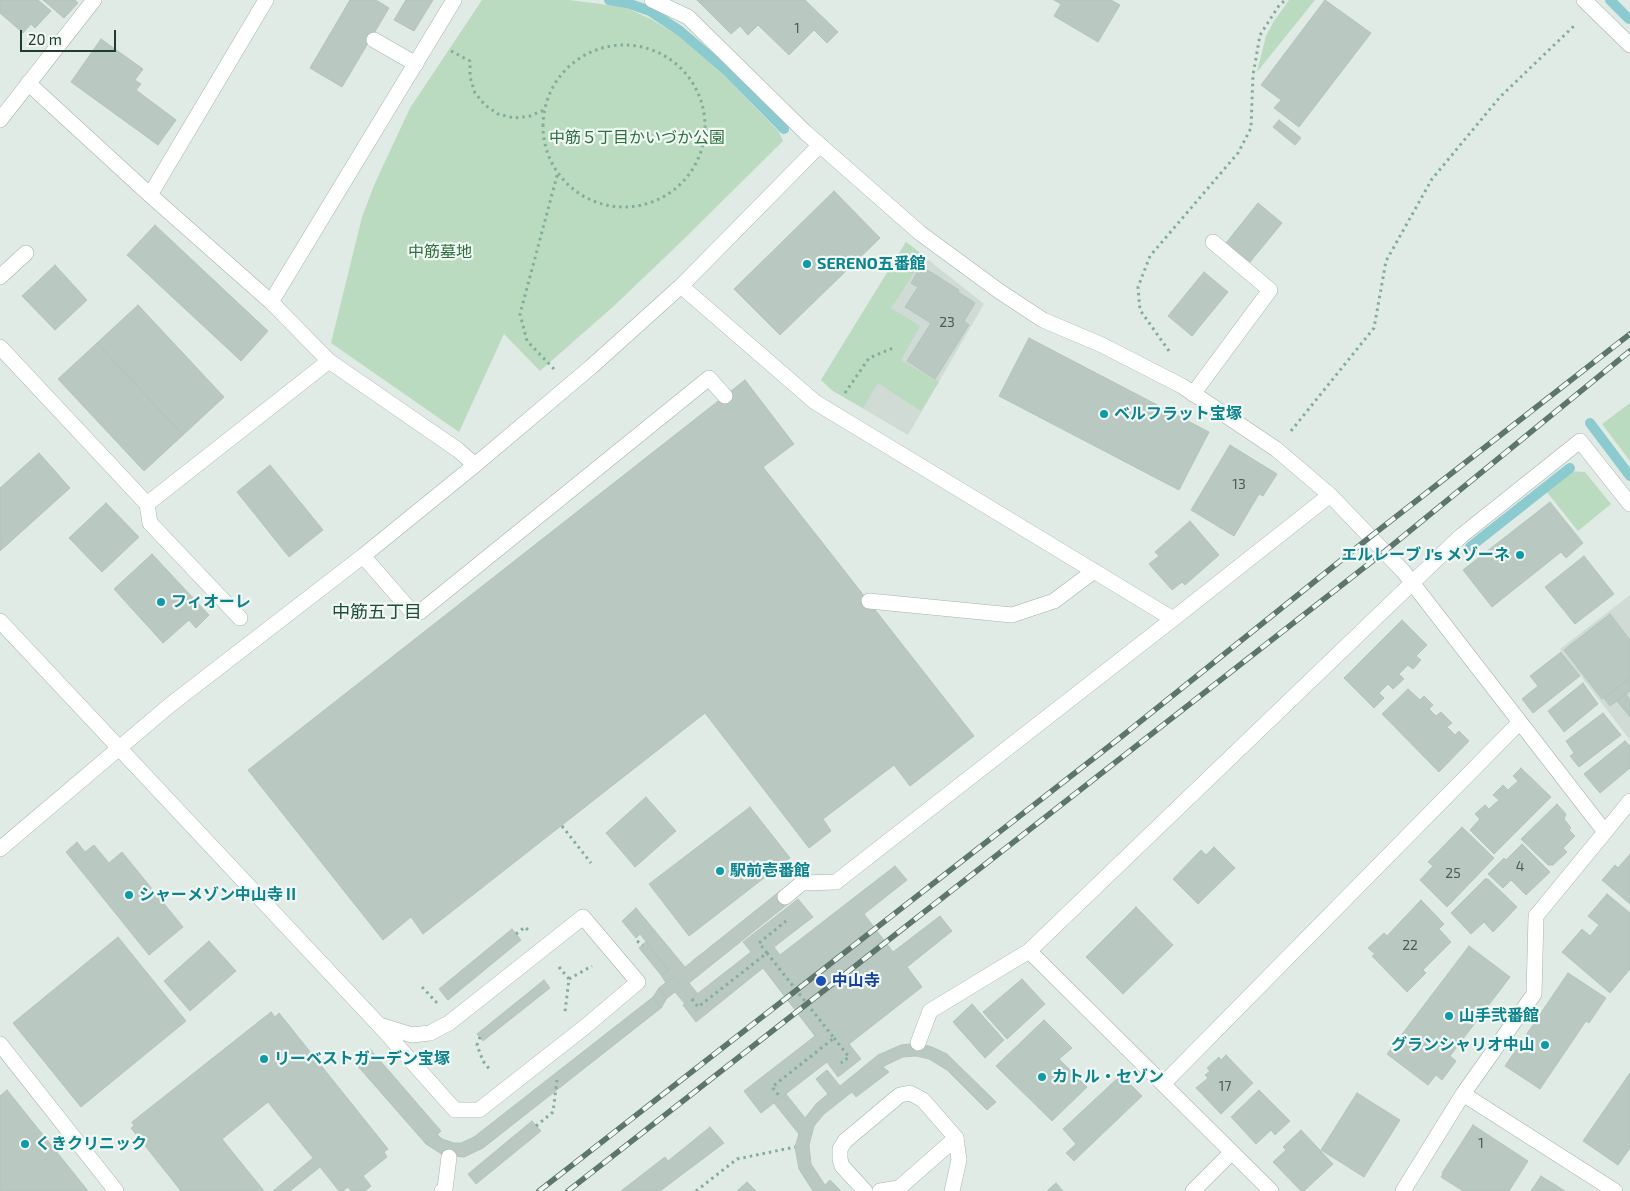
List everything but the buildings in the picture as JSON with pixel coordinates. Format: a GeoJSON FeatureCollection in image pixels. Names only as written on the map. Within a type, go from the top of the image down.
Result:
{"type":"FeatureCollection","features":[{"type":"Feature","properties":{"kind":"street"},"geometry":{"type":"LineString","coordinates":[[0,120],[94,0]]}},
{"type":"Feature","properties":{"kind":"street"},"geometry":{"type":"LineString","coordinates":[[150,195],[266,0]]}},
{"type":"Feature","properties":{"kind":"street"},"geometry":{"type":"LineString","coordinates":[[271,302],[454,0]]}},
{"type":"Feature","properties":{"kind":"street"},"geometry":{"type":"LineString","coordinates":[[652,0],[688,17],[820,145],[920,233],[999,291],[1043,320],[1102,345],[1187,390],[1276,449],[1330,495],[1403,571],[1605,832]]}},
{"type":"Feature","properties":{"kind":"street"},"geometry":{"type":"LineString","coordinates":[[1589,4],[1630,45]]}},
{"type":"Feature","properties":{"kind":"street"},"geometry":{"type":"LineString","coordinates":[[374,40],[416,64]]}},
{"type":"Feature","properties":{"kind":"street"},"geometry":{"type":"LineString","coordinates":[[28,83],[150,195],[271,302],[328,361],[458,450],[475,465]]}},
{"type":"Feature","properties":{"kind":"street"},"geometry":{"type":"LineString","coordinates":[[0,849],[170,705],[364,556],[591,367],[681,286],[820,145]]}},
{"type":"Feature","properties":{"kind":"street"},"geometry":{"type":"LineString","coordinates":[[1187,390],[1270,290],[1213,242]]}},
{"type":"Feature","properties":{"kind":"street"},"geometry":{"type":"LineString","coordinates":[[0,277],[26,253]]}},
{"type":"Feature","properties":{"kind":"street"},"geometry":{"type":"LineString","coordinates":[[681,286],[815,402],[1173,619]]}},
{"type":"Feature","properties":{"kind":"street"},"geometry":{"type":"LineString","coordinates":[[0,347],[147,504],[150,523],[240,618]]}},
{"type":"Feature","properties":{"kind":"street"},"geometry":{"type":"LineString","coordinates":[[147,504],[328,361]]}},
{"type":"Feature","properties":{"kind":"street"},"geometry":{"type":"LineString","coordinates":[[364,556],[412,612],[420,612],[709,378],[725,396]]}},
{"type":"Feature","properties":{"kind":"street"},"geometry":{"type":"LineString","coordinates":[[918,1043],[930,1011],[1029,951],[1461,536],[1580,441],[1630,504]]}},
{"type":"Feature","properties":{"kind":"street"},"geometry":{"type":"LineString","coordinates":[[785,897],[802,883],[836,882],[1330,495]]}},
{"type":"Feature","properties":{"kind":"street"},"geometry":{"type":"LineString","coordinates":[[869,601],[1012,615],[1054,601],[1094,571]]}},
{"type":"Feature","properties":{"kind":"street"},"geometry":{"type":"LineString","coordinates":[[0,620],[380,1024],[455,1110],[479,1110],[586,1026],[638,982],[583,916],[448,1023],[430,1032],[412,1035],[380,1024]]}},
{"type":"Feature","properties":{"kind":"street"},"geometry":{"type":"LineString","coordinates":[[1163,1084],[1519,723]]}},
{"type":"Feature","properties":{"kind":"street"},"geometry":{"type":"LineString","coordinates":[[1403,1191],[1462,1094],[1534,994],[1536,916],[1630,801]]}},
{"type":"Feature","properties":{"kind":"street"},"geometry":{"type":"LineString","coordinates":[[1029,951],[1271,1191]]}},
{"type":"Feature","properties":{"kind":"street"},"geometry":{"type":"LineString","coordinates":[[1,1048],[116,1191]]}},
{"type":"Feature","properties":{"kind":"street"},"geometry":{"type":"LineString","coordinates":[[865,1191],[842,1166],[840,1149],[845,1141],[900,1095],[910,1093],[924,1100],[956,1138],[959,1160],[952,1191]]}},
{"type":"Feature","properties":{"kind":"street"},"geometry":{"type":"LineString","coordinates":[[1462,1094],[1615,1191]]}},
{"type":"Feature","properties":{"kind":"street"},"geometry":{"type":"LineString","coordinates":[[880,1191],[899,1188],[956,1138]]}},
{"type":"Feature","properties":{"kind":"street"},"geometry":{"type":"LineString","coordinates":[[1193,1191],[1232,1152]]}},
{"type":"Feature","properties":{"kind":"street"},"geometry":{"type":"LineString","coordinates":[[442,1191],[445,1189],[449,1156]]}},
{"type":"Feature","properties":{"kind":"path"},"geometry":{"type":"LineString","coordinates":[[1187,390],[1182,371],[1140,310],[1138,287],[1150,256],[1243,145],[1251,128],[1253,75],[1260,35],[1285,0]]}},
{"type":"Feature","properties":{"kind":"path"},"geometry":{"type":"LineString","coordinates":[[1276,449],[1374,328],[1386,261],[1432,179],[1500,97],[1589,4]]}},
{"type":"Feature","properties":{"kind":"path"},"geometry":{"type":"LineString","coordinates":[[627,44],[653,48],[676,62],[694,82],[704,106],[706,132],[700,158],[684,181],[662,198],[636,207],[609,206],[583,197],[561,179],[548,155],[542,128],[545,110],[546,100],[558,77],[577,58],[601,47],[627,44]]}},
{"type":"Feature","properties":{"kind":"path"},"geometry":{"type":"LineString","coordinates":[[470,61],[470,77],[475,93],[485,105],[498,114],[514,118],[530,116],[545,110]]}},
{"type":"Feature","properties":{"kind":"path"},"geometry":{"type":"LineString","coordinates":[[556,371],[527,341],[520,314],[558,172]]}},
{"type":"Feature","properties":{"kind":"path"},"geometry":{"type":"LineString","coordinates":[[832,412],[869,358],[893,348]]}},
{"type":"Feature","properties":{"kind":"path"},"geometry":{"type":"LineString","coordinates":[[562,826],[591,863]]}},
{"type":"Feature","properties":{"kind":"path"},"geometry":{"type":"LineString","coordinates":[[775,930],[759,943],[849,1057],[841,1063]]}},
{"type":"Feature","properties":{"kind":"path"},"geometry":{"type":"LineString","coordinates":[[692,999],[698,1007],[767,953]]}},
{"type":"Feature","properties":{"kind":"path"},"geometry":{"type":"LineString","coordinates":[[422,987],[436,1002],[440,998]]}},
{"type":"Feature","properties":{"kind":"path"},"geometry":{"type":"LineString","coordinates":[[480,1037],[477,1044],[483,1061],[504,1090]]}},
{"type":"Feature","properties":{"kind":"path"},"geometry":{"type":"LineString","coordinates":[[781,1098],[772,1087],[834,1038]]}},
{"type":"Feature","properties":{"kind":"path"},"geometry":{"type":"LineString","coordinates":[[696,1191],[737,1159],[795,1147]]}},
{"type":"Feature","properties":{"kind":"shaded area"},"geometry":{"type":"Polygon","coordinates":[[[906,242],[984,304],[908,435],[833,391],[821,380],[906,242]]]}},
{"type":"Feature","properties":{"kind":"shaded area"},"geometry":{"type":"Polygon","coordinates":[[[1630,595],[1630,740],[1560,649],[1630,595]]]}},
{"type":"Feature","properties":{"kind":"green space","name":"中筋５丁目かいづか公園"},"geometry":{"type":"Polygon","coordinates":[[[482,0],[569,0],[624,7],[651,19],[677,35],[723,74],[779,132],[783,141],[615,305],[540,371],[504,334],[459,432],[331,343],[362,217],[375,183],[410,108],[482,0]]]}},
{"type":"Feature","properties":{"kind":"green space"},"geometry":{"type":"Polygon","coordinates":[[[1289,0],[1315,0],[1257,72],[1266,36],[1289,0]]]}},
{"type":"Feature","properties":{"kind":"green space"},"geometry":{"type":"Polygon","coordinates":[[[906,242],[925,256],[891,308],[920,326],[901,360],[939,382],[921,411],[878,383],[863,408],[833,391],[821,380],[906,242]]]}},
{"type":"Feature","properties":{"kind":"green space"},"geometry":{"type":"Polygon","coordinates":[[[1630,403],[1630,461],[1602,424],[1630,403]]]}},
{"type":"Feature","properties":{"kind":"green space"},"geometry":{"type":"Polygon","coordinates":[[[1570,471],[1585,472],[1611,504],[1578,531],[1546,491],[1570,471]]]}},
{"type":"Feature","properties":{"kind":"waterway"},"geometry":{"type":"LineString","coordinates":[[609,0],[627,3],[650,11],[680,31],[727,71],[784,129]]}},
{"type":"Feature","properties":{"kind":"waterway"},"geometry":{"type":"LineString","coordinates":[[1610,0],[1629,19]]}},
{"type":"Feature","properties":{"kind":"waterway"},"geometry":{"type":"LineString","coordinates":[[1590,423],[1630,476]]}},
{"type":"Feature","properties":{"kind":"waterway"},"geometry":{"type":"LineString","coordinates":[[1470,547],[1570,468]]}},
{"type":"Feature","properties":{"kind":"tunnel"},"geometry":{"type":"LineString","coordinates":[[678,981],[785,897]]}},
{"type":"Feature","properties":{"kind":"railway"},"geometry":{"type":"LineString","coordinates":[[539,1191],[1121,737],[1370,537],[1630,334]]}},
{"type":"Feature","properties":{"kind":"railway"},"geometry":{"type":"LineString","coordinates":[[568,1191],[1384,552],[1630,351]]}},
{"type":"Feature","properties":{"kind":"place","name":"SERENO五番館"},"geometry":{"type":"Point","coordinates":[807,264]}},
{"type":"Feature","properties":{"kind":"place","name":"ベルフラット宝塚"},"geometry":{"type":"Point","coordinates":[1104,414]}},
{"type":"Feature","properties":{"kind":"place","name":"エルレーブ J's メゾーネ"},"geometry":{"type":"Point","coordinates":[1520,555]}},
{"type":"Feature","properties":{"kind":"place","name":"フィオーレ"},"geometry":{"type":"Point","coordinates":[161,602]}},
{"type":"Feature","properties":{"kind":"place","name":"駅前壱番館"},"geometry":{"type":"Point","coordinates":[720,871]}},
{"type":"Feature","properties":{"kind":"place","name":"シャーメゾン中山寺Ⅱ"},"geometry":{"type":"Point","coordinates":[129,895]}},
{"type":"Feature","properties":{"kind":"place","name":"中山寺"},"geometry":{"type":"Point","coordinates":[821,981]}},
{"type":"Feature","properties":{"kind":"place","name":"山手弐番館"},"geometry":{"type":"Point","coordinates":[1449,1016]}},
{"type":"Feature","properties":{"kind":"place","name":"グランシャリオ中山"},"geometry":{"type":"Point","coordinates":[1545,1045]}},
{"type":"Feature","properties":{"kind":"place","name":"リーベストガーデン宝塚"},"geometry":{"type":"Point","coordinates":[264,1059]}},
{"type":"Feature","properties":{"kind":"place","name":"カトル・セゾン"},"geometry":{"type":"Point","coordinates":[1042,1077]}},
{"type":"Feature","properties":{"kind":"place","name":"くきクリニック"},"geometry":{"type":"Point","coordinates":[25,1144]}},
{"type":"Feature","properties":{"kind":"district","name":"中筋五丁目"},"geometry":{"type":"Point","coordinates":[377,612]}},
{"type":"Feature","properties":{"kind":"park label","name":"中筋墓地"},"geometry":{"type":"Point","coordinates":[440,252]}}]}
